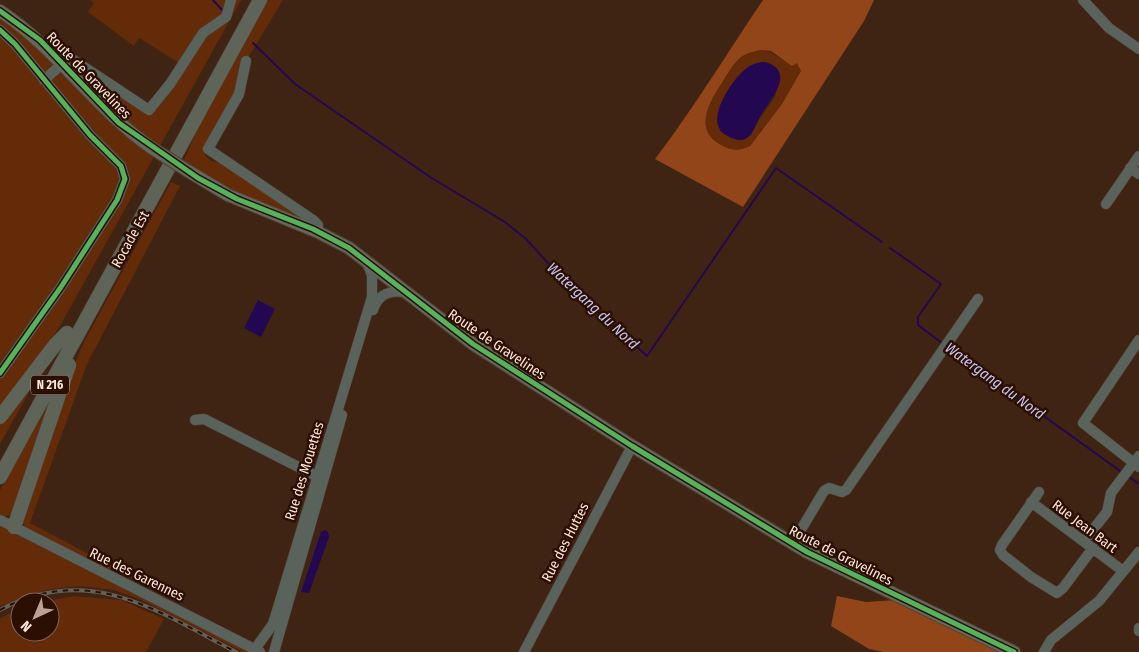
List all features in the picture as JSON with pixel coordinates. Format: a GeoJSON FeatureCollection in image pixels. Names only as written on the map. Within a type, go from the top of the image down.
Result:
{"type":"FeatureCollection","features":[{"type":"Feature","properties":{"kind":"highway","name":"Rocade Est"},"geometry":{"type":"LineString","coordinates":[[0,458],[249,0]]}},
{"type":"Feature","properties":{"kind":"highway","name":"Rocade Est"},"geometry":{"type":"LineString","coordinates":[[0,477],[260,0]]}},
{"type":"Feature","properties":{"kind":"highway"},"geometry":{"type":"LineString","coordinates":[[14,527],[64,379],[100,293]]}},
{"type":"Feature","properties":{"kind":"highway"},"geometry":{"type":"LineString","coordinates":[[0,417],[55,345],[67,333]]}},
{"type":"Feature","properties":{"kind":"main road","name":"Route de Gravelines"},"geometry":{"type":"LineString","coordinates":[[0,11],[25,28],[43,44],[105,111],[152,148],[188,171],[237,199],[318,232],[364,258],[386,278],[468,341],[632,446],[793,543],[848,573],[1014,652]]}},
{"type":"Feature","properties":{"kind":"street"},"geometry":{"type":"LineString","coordinates":[[43,44],[60,51],[149,110],[170,84],[203,33],[226,17],[231,0]]}},
{"type":"Feature","properties":{"kind":"street"},"geometry":{"type":"LineString","coordinates":[[1083,0],[1113,31],[1139,49]]}},
{"type":"Feature","properties":{"kind":"street"},"geometry":{"type":"LineString","coordinates":[[0,30],[15,44],[90,135],[121,166],[125,179],[117,200],[62,287],[0,373]]}},
{"type":"Feature","properties":{"kind":"street"},"geometry":{"type":"LineString","coordinates":[[246,61],[239,94],[208,149],[313,220],[318,225],[318,232]]}},
{"type":"Feature","properties":{"kind":"street"},"geometry":{"type":"LineString","coordinates":[[44,80],[62,64]]}},
{"type":"Feature","properties":{"kind":"street"},"geometry":{"type":"LineString","coordinates":[[1106,204],[1134,171],[1139,156]]}},
{"type":"Feature","properties":{"kind":"street","name":"Rue des Mouettes"},"geometry":{"type":"LineString","coordinates":[[364,258],[372,275],[375,298]]}},
{"type":"Feature","properties":{"kind":"street","name":"Rue des Mouettes"},"geometry":{"type":"LineString","coordinates":[[258,651],[273,624],[320,479],[375,298],[386,278]]}},
{"type":"Feature","properties":{"kind":"street"},"geometry":{"type":"LineString","coordinates":[[375,298],[397,291],[410,295]]}},
{"type":"Feature","properties":{"kind":"street"},"geometry":{"type":"LineString","coordinates":[[793,543],[824,491],[829,488],[842,492],[846,490],[978,298]]}},
{"type":"Feature","properties":{"kind":"street"},"geometry":{"type":"LineString","coordinates":[[1039,492],[1000,548],[1004,557],[1053,592],[1058,592],[1107,512],[1112,493],[1137,462],[1083,423],[1139,340]]}},
{"type":"Feature","properties":{"kind":"street"},"geometry":{"type":"LineString","coordinates":[[195,420],[204,419],[320,479]]}},
{"type":"Feature","properties":{"kind":"street","name":"Rue des Huttes"},"geometry":{"type":"LineString","coordinates":[[524,652],[632,446]]}},
{"type":"Feature","properties":{"kind":"street","name":"Rue des Mouettes"},"geometry":{"type":"LineString","coordinates":[[274,652],[320,479]]}},
{"type":"Feature","properties":{"kind":"street","name":"Rue Jean Bart"},"geometry":{"type":"LineString","coordinates":[[1031,502],[1123,571]]}},
{"type":"Feature","properties":{"kind":"street","name":"Rue des Garennes"},"geometry":{"type":"LineString","coordinates":[[0,520],[258,651]]}},
{"type":"Feature","properties":{"kind":"street"},"geometry":{"type":"LineString","coordinates":[[1044,652],[1051,640],[1095,605],[1139,552]]}},
{"type":"Feature","properties":{"kind":"shaded area"},"geometry":{"type":"Polygon","coordinates":[[[90,0],[241,0],[60,326],[26,377],[0,410],[0,17],[25,34],[68,79],[78,68],[150,116],[184,66],[139,38],[134,46],[88,12],[94,3],[90,0]]]}},
{"type":"Feature","properties":{"kind":"shaded area"},"geometry":{"type":"Polygon","coordinates":[[[266,0],[283,0],[240,71],[237,91],[203,148],[207,158],[224,164],[310,222],[245,199],[182,164],[196,133],[266,0]]]}},
{"type":"Feature","properties":{"kind":"shaded area"},"geometry":{"type":"Polygon","coordinates":[[[763,0],[874,0],[864,21],[743,207],[655,159],[697,100],[763,0]],[[756,51],[740,58],[730,69],[712,99],[706,115],[706,124],[712,139],[721,145],[736,150],[750,146],[782,104],[801,71],[797,63],[792,66],[771,51],[756,51]]]}},
{"type":"Feature","properties":{"kind":"shaded area"},"geometry":{"type":"Polygon","coordinates":[[[762,50],[788,62],[797,63],[801,71],[782,104],[750,146],[743,149],[728,148],[712,139],[706,124],[706,115],[712,99],[735,63],[750,52],[762,50]],[[751,65],[733,83],[723,99],[717,124],[732,138],[740,140],[747,137],[775,97],[779,78],[776,67],[751,65]]]}},
{"type":"Feature","properties":{"kind":"shaded area"},"geometry":{"type":"Polygon","coordinates":[[[765,62],[774,66],[779,72],[780,79],[775,94],[751,135],[742,140],[730,137],[723,133],[718,126],[720,107],[724,97],[744,71],[754,64],[765,62]]]}},
{"type":"Feature","properties":{"kind":"shaded area"},"geometry":{"type":"Polygon","coordinates":[[[171,182],[180,186],[87,364],[30,523],[115,568],[109,569],[27,530],[21,520],[68,379],[84,342],[171,182]]]}},
{"type":"Feature","properties":{"kind":"shaded area"},"geometry":{"type":"Polygon","coordinates":[[[258,300],[275,309],[261,337],[244,328],[258,300]]]}},
{"type":"Feature","properties":{"kind":"shaded area"},"geometry":{"type":"Polygon","coordinates":[[[37,378],[0,444],[0,422],[37,378]]]}},
{"type":"Feature","properties":{"kind":"shaded area"},"geometry":{"type":"Polygon","coordinates":[[[61,378],[15,513],[2,517],[0,516],[0,490],[61,378]]]}},
{"type":"Feature","properties":{"kind":"shaded area"},"geometry":{"type":"Polygon","coordinates":[[[0,525],[252,652],[243,652],[139,599],[114,590],[81,586],[51,589],[42,592],[10,592],[10,603],[0,606],[0,525]]]}},
{"type":"Feature","properties":{"kind":"shaded area"},"geometry":{"type":"Polygon","coordinates":[[[325,530],[328,532],[329,537],[309,593],[301,592],[321,532],[325,530]]]}},
{"type":"Feature","properties":{"kind":"shaded area"},"geometry":{"type":"Polygon","coordinates":[[[74,596],[121,600],[164,619],[146,652],[0,652],[0,618],[10,614],[10,642],[60,642],[60,599],[74,596]]]}},
{"type":"Feature","properties":{"kind":"shaded area"},"geometry":{"type":"Polygon","coordinates":[[[837,596],[866,602],[897,600],[1005,652],[884,652],[869,649],[831,626],[837,596]]]}},
{"type":"Feature","properties":{"kind":"waterway","name":"Watergang du Nord"},"geometry":{"type":"LineString","coordinates":[[213,0],[224,12]]}},
{"type":"Feature","properties":{"kind":"waterway","name":"Watergang du Nord"},"geometry":{"type":"LineString","coordinates":[[253,43],[295,84],[430,177],[505,222],[526,239],[567,284],[647,356],[776,168],[882,242]]}},
{"type":"Feature","properties":{"kind":"waterway","name":"Watergang du Nord"},"geometry":{"type":"LineString","coordinates":[[890,248],[941,284],[918,317],[918,325],[942,343]]}},
{"type":"Feature","properties":{"kind":"waterway","name":"Watergang du Nord"},"geometry":{"type":"LineString","coordinates":[[948,347],[1123,473]]}},
{"type":"Feature","properties":{"kind":"waterway","name":"Watergang du Nord"},"geometry":{"type":"LineString","coordinates":[[1129,477],[1139,484]]}},
{"type":"Feature","properties":{"kind":"railway"},"geometry":{"type":"LineString","coordinates":[[0,610],[33,596],[64,591],[93,591],[122,598],[150,608],[236,652]]}},
{"type":"Feature","properties":{"kind":"cycle path"},"geometry":{"type":"LineString","coordinates":[[0,11],[40,40],[119,123],[198,178],[237,199],[313,229],[349,248],[473,344],[632,446],[807,552],[1014,652]]}},
{"type":"Feature","properties":{"kind":"cycle path"},"geometry":{"type":"LineString","coordinates":[[0,30],[15,44],[90,135],[121,166],[125,179],[117,200],[61,287],[0,373]]}}]}
